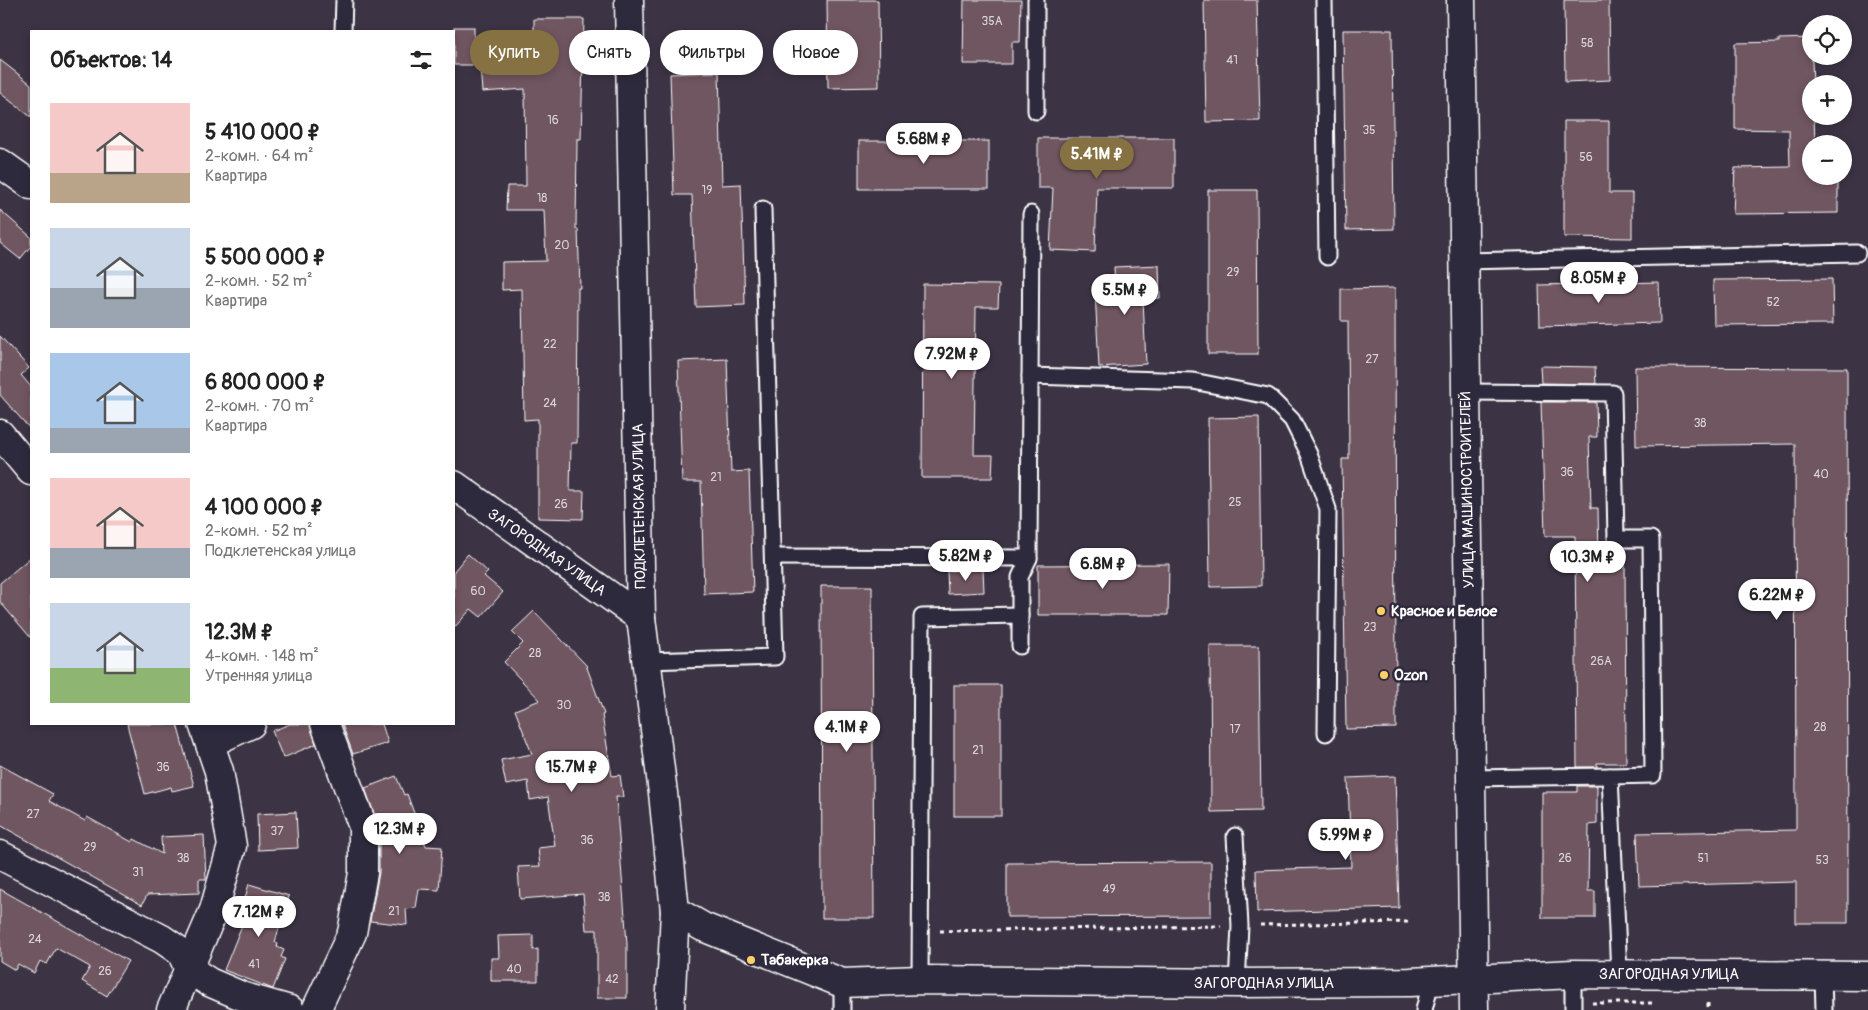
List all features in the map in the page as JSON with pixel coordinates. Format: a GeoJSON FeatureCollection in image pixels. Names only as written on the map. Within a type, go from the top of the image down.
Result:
{"type":"FeatureCollection","features":[{"type":"Feature","properties":{"kind":"street","name":"ПОДКЛЕТЕНСКАЯ УЛИЦА"},"geometry":{"type":"LineString","coordinates":[[629,0],[641,618],[663,793],[675,911],[670,1010]]}},
{"type":"Feature","properties":{"kind":"street","name":"УЛИЦА МАШИНОСТРОИТЕЛЕЙ"},"geometry":{"type":"LineString","coordinates":[[1461,0],[1474,1010]]}},
{"type":"Feature","properties":{"kind":"street"},"geometry":{"type":"LineString","coordinates":[[1,166],[30,184]]}},
{"type":"Feature","properties":{"kind":"street"},"geometry":{"type":"LineString","coordinates":[[0,434],[30,470]]}},
{"type":"Feature","properties":{"kind":"street","name":"ЗАГОРОДНАЯ УЛИЦА"},"geometry":{"type":"LineString","coordinates":[[455,487],[641,618]]}},
{"type":"Feature","properties":{"kind":"street"},"geometry":{"type":"LineString","coordinates":[[171,1010],[214,910],[232,846],[219,771],[207,734],[247,725]]}},
{"type":"Feature","properties":{"kind":"street"},"geometry":{"type":"LineString","coordinates":[[316,1010],[352,934],[364,873],[362,827],[325,725]]}},
{"type":"Feature","properties":{"kind":"street"},"geometry":{"type":"LineString","coordinates":[[0,855],[162,939],[181,952],[190,969],[209,982],[244,998],[290,1010]]}},
{"type":"Feature","properties":{"kind":"street","name":"ЗАГОРОДНАЯ УЛИЦА"},"geometry":{"type":"LineString","coordinates":[[675,911],[703,928],[842,983],[920,980],[1237,983],[1473,980],[1573,974],[1868,976]]}},
{"type":"Feature","properties":{"kind":"lane"},"geometry":{"type":"LineString","coordinates":[[343,30],[344,0]]}},
{"type":"Feature","properties":{"kind":"lane"},"geometry":{"type":"LineString","coordinates":[[1036,0],[1036,111]]}},
{"type":"Feature","properties":{"kind":"lane"},"geometry":{"type":"LineString","coordinates":[[1324,0],[1327,257]]}},
{"type":"Feature","properties":{"kind":"lane"},"geometry":{"type":"LineString","coordinates":[[646,661],[775,657],[764,209]]}},
{"type":"Feature","properties":{"kind":"lane"},"geometry":{"type":"LineString","coordinates":[[1020,646],[1020,577],[1029,558],[1031,214]]}},
{"type":"Feature","properties":{"kind":"lane"},"geometry":{"type":"LineString","coordinates":[[1464,261],[1857,252]]}},
{"type":"Feature","properties":{"kind":"lane"},"geometry":{"type":"LineString","coordinates":[[1030,376],[1193,381],[1268,396],[1292,420],[1309,454],[1328,509],[1326,733]]}},
{"type":"Feature","properties":{"kind":"lane"},"geometry":{"type":"LineString","coordinates":[[1466,392],[1614,393],[1616,538],[1651,539],[1653,775],[1470,778]]}},
{"type":"Feature","properties":{"kind":"lane"},"geometry":{"type":"LineString","coordinates":[[773,557],[1029,558]]}},
{"type":"Feature","properties":{"kind":"lane"},"geometry":{"type":"LineString","coordinates":[[920,980],[922,618],[1020,615]]}},
{"type":"Feature","properties":{"kind":"lane"},"geometry":{"type":"LineString","coordinates":[[1610,776],[1619,974]]}},
{"type":"Feature","properties":{"kind":"lane"},"geometry":{"type":"LineString","coordinates":[[1235,836],[1240,926],[1237,983]]}},
{"type":"Feature","properties":{"kind":"lane"},"geometry":{"type":"LineString","coordinates":[[1573,974],[1573,1010]]}},
{"type":"Feature","properties":{"kind":"lane"},"geometry":{"type":"LineString","coordinates":[[1823,975],[1824,1010]]}},
{"type":"Feature","properties":{"kind":"lane"},"geometry":{"type":"LineString","coordinates":[[1424,1010],[1432,980]]}},
{"type":"Feature","properties":{"kind":"lane"},"geometry":{"type":"LineString","coordinates":[[842,983],[842,1010]]}},
{"type":"Feature","properties":{"kind":"path"},"geometry":{"type":"LineString","coordinates":[[920,932],[1409,922]]}},
{"type":"Feature","properties":{"kind":"path"},"geometry":{"type":"LineString","coordinates":[[1708,1003],[1708,1010]]}},
{"type":"Feature","properties":{"kind":"building"},"geometry":{"type":"Polygon","coordinates":[[[827,0],[878,0],[879,87],[828,88],[828,75],[858,75],[858,30],[827,30],[827,0]]]}},
{"type":"Feature","properties":{"kind":"building"},"geometry":{"type":"Polygon","coordinates":[[[964,0],[1021,0],[1020,42],[1012,42],[1012,64],[963,64],[964,0]]]}},
{"type":"Feature","properties":{"kind":"building"},"geometry":{"type":"Polygon","coordinates":[[[1204,0],[1257,0],[1260,121],[1206,122],[1204,0]]]}},
{"type":"Feature","properties":{"kind":"building"},"geometry":{"type":"Polygon","coordinates":[[[1564,0],[1609,0],[1610,80],[1565,82],[1564,0]]]}},
{"type":"Feature","properties":{"kind":"building"},"geometry":{"type":"Polygon","coordinates":[[[534,19],[584,19],[584,30],[569,30],[569,75],[583,75],[581,139],[577,139],[576,229],[578,229],[580,288],[578,288],[577,443],[571,443],[570,491],[584,491],[583,519],[538,518],[538,419],[524,420],[522,289],[502,290],[502,262],[546,261],[544,210],[506,210],[507,186],[526,186],[525,89],[482,92],[481,75],[559,75],[559,30],[534,30],[534,19]]]}},
{"type":"Feature","properties":{"kind":"building"},"geometry":{"type":"Polygon","coordinates":[[[454,27],[474,27],[474,30],[470,30],[470,65],[455,65],[454,27]]]}},
{"type":"Feature","properties":{"kind":"building"},"geometry":{"type":"Polygon","coordinates":[[[1343,30],[1392,30],[1394,229],[1346,230],[1343,30]]]}},
{"type":"Feature","properties":{"kind":"building"},"geometry":{"type":"Polygon","coordinates":[[[1802,38],[1802,65],[1812,65],[1813,75],[1802,75],[1802,125],[1814,125],[1815,135],[1802,135],[1802,185],[1838,185],[1838,213],[1733,214],[1735,168],[1790,167],[1789,130],[1735,129],[1735,43],[1779,42],[1779,39],[1802,38]]]}},
{"type":"Feature","properties":{"kind":"building"},"geometry":{"type":"Polygon","coordinates":[[[0,60],[30,83],[30,116],[0,93],[0,60]]]}},
{"type":"Feature","properties":{"kind":"building"},"geometry":{"type":"Polygon","coordinates":[[[670,75],[719,75],[722,185],[741,184],[745,305],[696,307],[692,195],[674,195],[670,75]]]}},
{"type":"Feature","properties":{"kind":"building"},"geometry":{"type":"Polygon","coordinates":[[[1564,121],[1609,121],[1609,193],[1632,193],[1632,238],[1564,237],[1564,121]]]}},
{"type":"Feature","properties":{"kind":"building"},"geometry":{"type":"Polygon","coordinates":[[[1038,138],[1174,138],[1174,188],[1097,188],[1095,252],[1050,250],[1053,188],[1038,188],[1038,138]]]}},
{"type":"Feature","properties":{"kind":"building"},"geometry":{"type":"Polygon","coordinates":[[[859,141],[989,141],[989,189],[859,189],[859,141]]]}},
{"type":"Feature","properties":{"kind":"building"},"geometry":{"type":"Polygon","coordinates":[[[1208,190],[1257,190],[1258,354],[1208,354],[1208,190]]]}},
{"type":"Feature","properties":{"kind":"building"},"geometry":{"type":"Polygon","coordinates":[[[0,210],[30,236],[30,247],[20,259],[0,243],[0,210]]]}},
{"type":"Feature","properties":{"kind":"building"},"geometry":{"type":"Polygon","coordinates":[[[1159,265],[1160,298],[1143,299],[1146,364],[1099,367],[1095,291],[1115,290],[1114,267],[1159,265]]]}},
{"type":"Feature","properties":{"kind":"building"},"geometry":{"type":"Polygon","coordinates":[[[1832,279],[1833,324],[1714,325],[1713,280],[1832,279]]]}},
{"type":"Feature","properties":{"kind":"building"},"geometry":{"type":"Polygon","coordinates":[[[1659,282],[1660,323],[1540,326],[1539,285],[1659,282]]]}},
{"type":"Feature","properties":{"kind":"building"},"geometry":{"type":"Polygon","coordinates":[[[923,284],[999,285],[998,307],[976,307],[974,455],[993,455],[992,478],[922,478],[923,284]]]}},
{"type":"Feature","properties":{"kind":"building"},"geometry":{"type":"Polygon","coordinates":[[[1395,288],[1396,728],[1346,729],[1342,459],[1349,459],[1348,321],[1341,321],[1341,289],[1395,288]]]}},
{"type":"Feature","properties":{"kind":"building"},"geometry":{"type":"Polygon","coordinates":[[[0,336],[29,368],[21,375],[30,386],[30,429],[0,395],[0,336]]]}},
{"type":"Feature","properties":{"kind":"building"},"geometry":{"type":"Polygon","coordinates":[[[727,359],[731,472],[749,471],[753,592],[704,594],[701,482],[682,482],[678,361],[727,359]]]}},
{"type":"Feature","properties":{"kind":"building"},"geometry":{"type":"Polygon","coordinates":[[[1540,366],[1595,367],[1596,384],[1541,383],[1540,366]]]}},
{"type":"Feature","properties":{"kind":"building"},"geometry":{"type":"Polygon","coordinates":[[[1635,367],[1847,368],[1848,923],[1796,923],[1796,882],[1639,886],[1637,833],[1796,830],[1795,444],[1636,446],[1635,367]]]}},
{"type":"Feature","properties":{"kind":"building"},"geometry":{"type":"Polygon","coordinates":[[[1541,402],[1596,402],[1597,437],[1589,437],[1591,508],[1598,508],[1599,558],[1625,558],[1626,763],[1597,763],[1597,767],[1577,767],[1575,536],[1545,536],[1541,402]]]}},
{"type":"Feature","properties":{"kind":"building"},"geometry":{"type":"Polygon","coordinates":[[[1259,417],[1261,586],[1210,587],[1208,418],[1259,417]]]}},
{"type":"Feature","properties":{"kind":"building"},"geometry":{"type":"Polygon","coordinates":[[[468,554],[488,572],[484,576],[503,592],[481,617],[471,609],[455,627],[455,570],[468,554]]]}},
{"type":"Feature","properties":{"kind":"building"},"geometry":{"type":"Polygon","coordinates":[[[30,558],[30,637],[0,602],[0,583],[30,558]]]}},
{"type":"Feature","properties":{"kind":"building"},"geometry":{"type":"Polygon","coordinates":[[[1169,564],[1168,615],[1038,615],[1038,565],[1169,564]]]}},
{"type":"Feature","properties":{"kind":"building"},"geometry":{"type":"Polygon","coordinates":[[[983,569],[984,592],[948,594],[947,571],[983,569]]]}},
{"type":"Feature","properties":{"kind":"building"},"geometry":{"type":"Polygon","coordinates":[[[821,586],[872,586],[874,918],[822,918],[821,586]]]}},
{"type":"Feature","properties":{"kind":"building"},"geometry":{"type":"Polygon","coordinates":[[[534,611],[586,665],[604,714],[602,715],[612,776],[620,775],[623,797],[616,797],[627,944],[627,998],[597,998],[597,930],[586,930],[583,894],[520,899],[518,867],[540,866],[538,848],[555,846],[548,797],[530,800],[528,781],[506,785],[501,760],[532,754],[515,710],[540,700],[504,662],[523,643],[512,632],[534,611]]]}},
{"type":"Feature","properties":{"kind":"building"},"geometry":{"type":"Polygon","coordinates":[[[1210,646],[1259,646],[1261,811],[1211,812],[1210,646]]]}},
{"type":"Feature","properties":{"kind":"building"},"geometry":{"type":"Polygon","coordinates":[[[954,685],[1001,685],[1001,816],[954,816],[954,685]]]}},
{"type":"Feature","properties":{"kind":"building"},"geometry":{"type":"Polygon","coordinates":[[[127,725],[177,725],[194,786],[172,791],[171,787],[145,794],[127,725]]]}},
{"type":"Feature","properties":{"kind":"building"},"geometry":{"type":"Polygon","coordinates":[[[287,725],[310,725],[316,744],[283,758],[272,731],[287,725]]]}},
{"type":"Feature","properties":{"kind":"building"},"geometry":{"type":"Polygon","coordinates":[[[342,725],[382,725],[388,743],[353,754],[342,725]]]}},
{"type":"Feature","properties":{"kind":"building"},"geometry":{"type":"Polygon","coordinates":[[[0,765],[53,794],[49,801],[85,821],[87,817],[132,842],[134,839],[162,854],[161,837],[204,835],[206,879],[199,879],[199,893],[147,895],[142,905],[0,825],[0,765]]]}},
{"type":"Feature","properties":{"kind":"building"},"geometry":{"type":"Polygon","coordinates":[[[396,776],[404,795],[407,794],[426,846],[442,847],[439,890],[419,889],[416,908],[406,909],[407,925],[370,921],[379,873],[379,827],[365,788],[396,776]]]}},
{"type":"Feature","properties":{"kind":"building"},"geometry":{"type":"Polygon","coordinates":[[[1395,776],[1399,908],[1257,912],[1256,870],[1351,867],[1348,778],[1395,776]]]}},
{"type":"Feature","properties":{"kind":"building"},"geometry":{"type":"Polygon","coordinates":[[[1577,786],[1597,786],[1597,824],[1589,825],[1588,891],[1595,891],[1595,918],[1542,918],[1542,792],[1577,792],[1577,786]]]}},
{"type":"Feature","properties":{"kind":"building"},"geometry":{"type":"Polygon","coordinates":[[[296,812],[298,848],[258,850],[257,814],[296,812]]]}},
{"type":"Feature","properties":{"kind":"building"},"geometry":{"type":"Polygon","coordinates":[[[1211,862],[1211,916],[1007,917],[1007,863],[1211,862]]]}},
{"type":"Feature","properties":{"kind":"building"},"geometry":{"type":"Polygon","coordinates":[[[249,884],[289,896],[275,942],[278,944],[277,947],[284,950],[281,957],[285,959],[273,989],[224,970],[244,920],[239,919],[249,884]]]}},
{"type":"Feature","properties":{"kind":"building"},"geometry":{"type":"Polygon","coordinates":[[[0,889],[128,961],[107,996],[82,981],[90,967],[56,948],[47,964],[40,961],[34,973],[18,964],[15,970],[0,961],[0,889]]]}},
{"type":"Feature","properties":{"kind":"building"},"geometry":{"type":"Polygon","coordinates":[[[533,935],[533,950],[538,949],[538,981],[491,981],[491,958],[499,958],[498,936],[533,935]]]}},
{"type":"Feature","properties":{"kind":"place","name":"Красное и Белое"},"geometry":{"type":"Point","coordinates":[1381,611]}},
{"type":"Feature","properties":{"kind":"place","name":"Ozon"},"geometry":{"type":"Point","coordinates":[1384,675]}},
{"type":"Feature","properties":{"kind":"place","name":"Табакерка"},"geometry":{"type":"Point","coordinates":[751,960]}}]}
